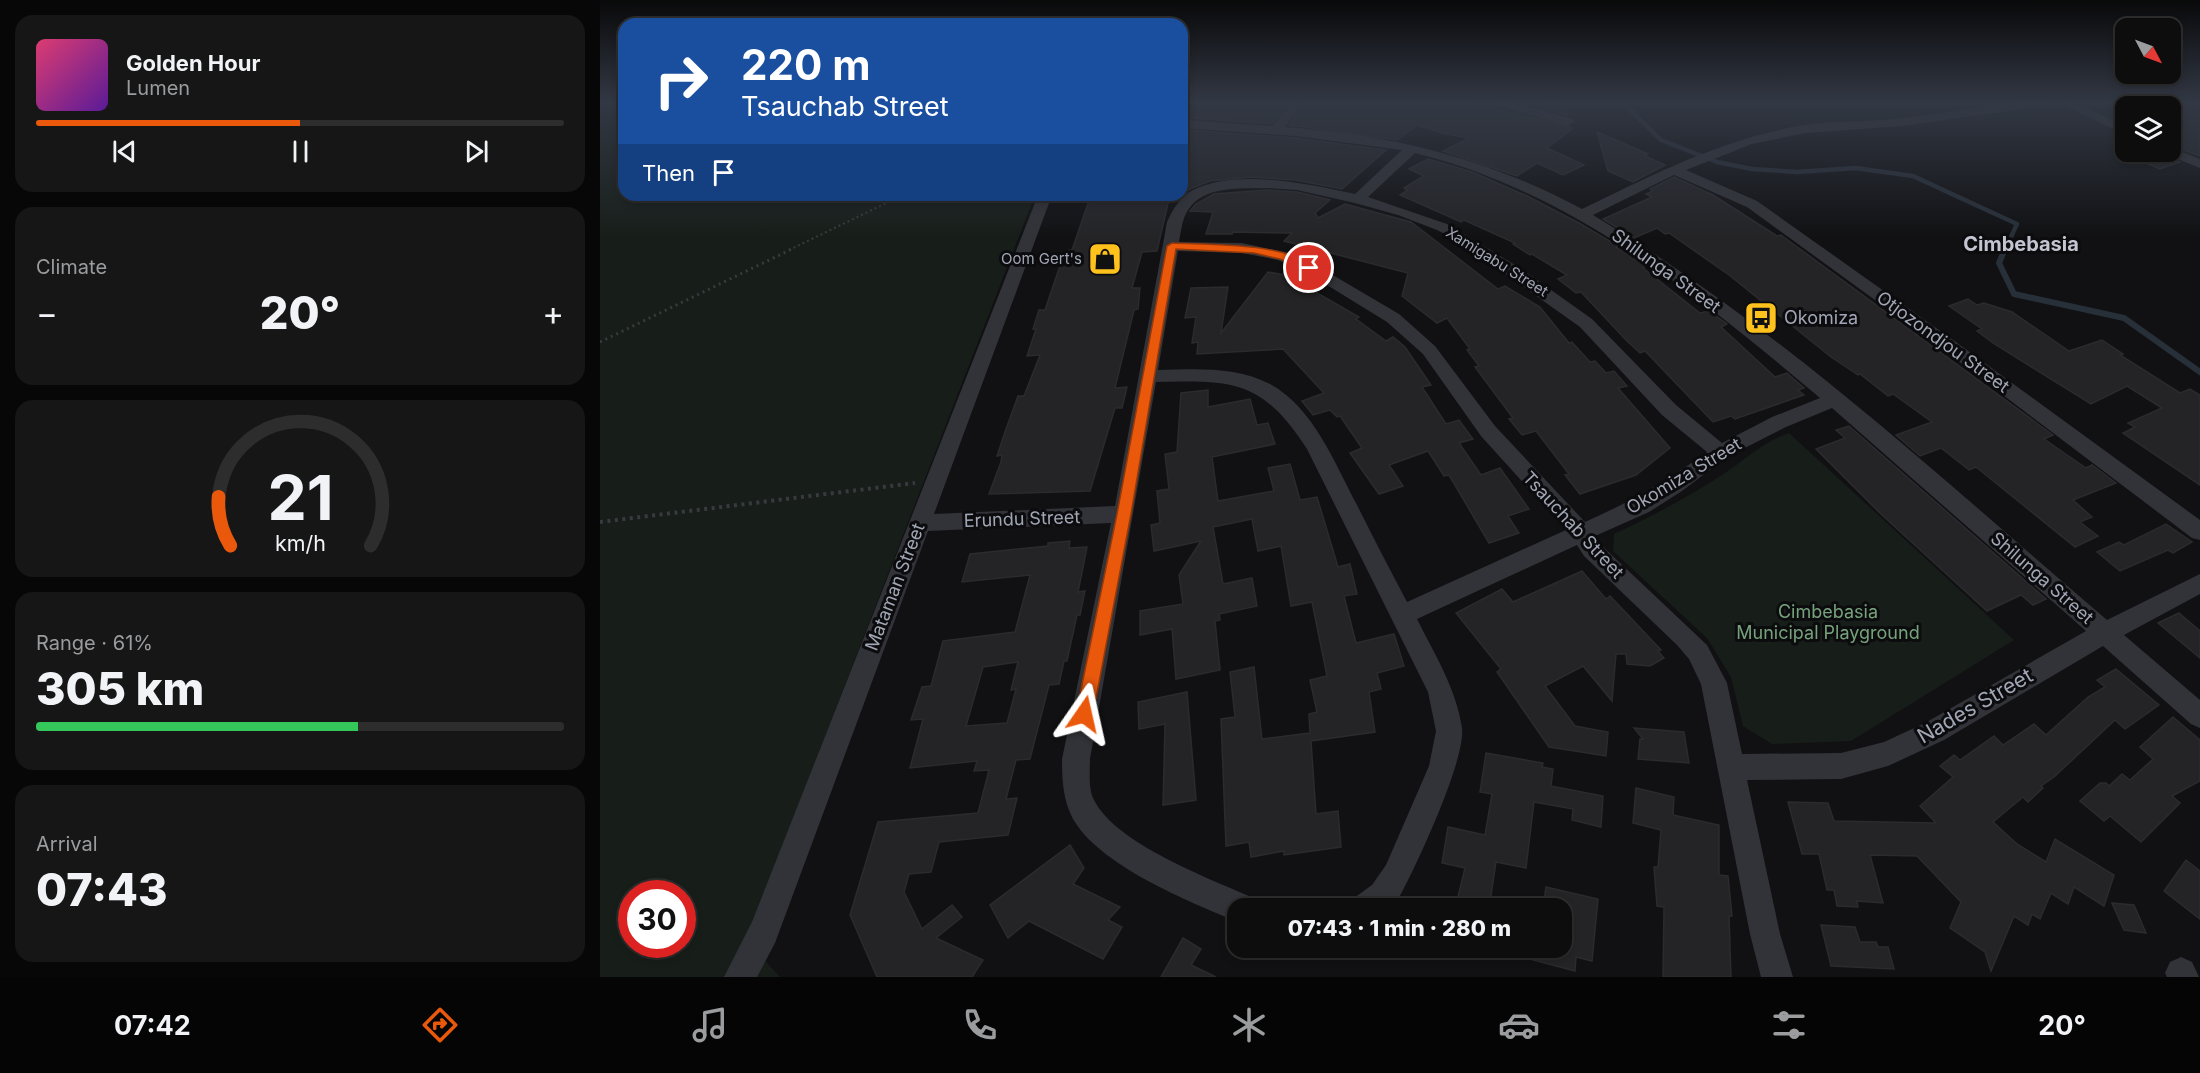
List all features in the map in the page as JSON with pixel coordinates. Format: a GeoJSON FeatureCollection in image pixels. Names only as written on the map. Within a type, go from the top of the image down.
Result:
{"type":"FeatureCollection","features":[{"type":"Feature","properties":{"kind":"street"},"geometry":{"type":"LineString","coordinates":[[1358,199],[1413,148]]}},
{"type":"Feature","properties":{"kind":"street","name":"Shilunga Street"},"geometry":{"type":"LineString","coordinates":[[1413,148],[1501,175],[1583,214],[1648,255],[1836,399],[2200,716]]}},
{"type":"Feature","properties":{"kind":"street"},"geometry":{"type":"LineString","coordinates":[[1583,214],[1674,170],[1727,148]]}},
{"type":"Feature","properties":{"kind":"street"},"geometry":{"type":"LineString","coordinates":[[2181,156],[2200,164]]}},
{"type":"Feature","properties":{"kind":"street","name":"Otjozondjou Street"},"geometry":{"type":"LineString","coordinates":[[1674,170],[1752,204],[1947,344],[2200,532]]}},
{"type":"Feature","properties":{"kind":"street","name":"Xamigabu Street"},"geometry":{"type":"LineString","coordinates":[[1188,199],[1216,187],[1238,183],[1297,186],[1358,199],[1419,217],[1455,233],[1567,308],[1605,342],[1669,410],[1720,453]]}},
{"type":"Feature","properties":{"kind":"street","name":"Mataman Street"},"geometry":{"type":"LineString","coordinates":[[740,977],[764,932],[783,884],[1043,201]]}},
{"type":"Feature","properties":{"kind":"street","name":"Xamigabu Street"},"geometry":{"type":"LineString","coordinates":[[1186,201],[1175,222],[1124,514],[1076,759],[1076,786],[1082,807],[1094,825],[1125,852],[1227,902]]}},
{"type":"Feature","properties":{"kind":"street","name":"Tsauchab Street"},"geometry":{"type":"LineString","coordinates":[[1172,246],[1242,248],[1283,256],[1320,273],[1393,318],[1429,350],[1494,438],[1582,533],[1602,561],[1682,634],[1698,652],[1714,683],[1733,767],[1765,934],[1777,977]]}},
{"type":"Feature","properties":{"kind":"street"},"geometry":{"type":"LineString","coordinates":[[1149,376],[1218,375],[1235,377],[1255,383],[1275,397],[1306,431],[1441,691],[1447,710],[1449,730],[1448,748],[1443,766],[1396,875],[1380,898]]}},
{"type":"Feature","properties":{"kind":"street","name":"Okomiza Street"},"geometry":{"type":"LineString","coordinates":[[1402,615],[1659,496],[1720,453],[1773,425],[1836,399]]}},
{"type":"Feature","properties":{"kind":"street","name":"Erundu Street"},"geometry":{"type":"LineString","coordinates":[[919,523],[1124,514]]}},
{"type":"Feature","properties":{"kind":"street","name":"Nades Street"},"geometry":{"type":"LineString","coordinates":[[1733,767],[1822,768],[1853,765],[1877,758],[1904,747],[2104,632],[2200,583]]}},
{"type":"Feature","properties":{"kind":"path"},"geometry":{"type":"LineString","coordinates":[[600,342],[891,201]]}},
{"type":"Feature","properties":{"kind":"path"},"geometry":{"type":"LineString","coordinates":[[600,522],[935,481]]}},
{"type":"Feature","properties":{"kind":"green space"},"geometry":{"type":"Polygon","coordinates":[[[600,148],[618,148],[618,201],[1033,201],[746,940],[780,977],[600,977],[600,148]]]}},
{"type":"Feature","properties":{"kind":"green space","name":"Cimbebasia Municipal Playground"},"geometry":{"type":"Polygon","coordinates":[[[1789,433],[2014,640],[1851,741],[1772,744],[1743,726],[1731,677],[1707,638],[1613,551],[1614,534],[1685,498],[1763,446],[1789,433]]]}},
{"type":"Feature","properties":{"kind":"building"},"geometry":{"type":"Polygon","coordinates":[[[1188,148],[1368,148],[1386,150],[1342,189],[1295,180],[1251,177],[1210,181],[1188,191],[1188,148]]]}},
{"type":"Feature","properties":{"kind":"building"},"geometry":{"type":"Polygon","coordinates":[[[1450,148],[1548,148],[1584,165],[1563,175],[1537,163],[1517,176],[1443,151],[1450,148]]]}},
{"type":"Feature","properties":{"kind":"building"},"geometry":{"type":"Polygon","coordinates":[[[1601,148],[1633,148],[1665,165],[1633,182],[1608,171],[1601,148]]]}},
{"type":"Feature","properties":{"kind":"building"},"geometry":{"type":"Polygon","coordinates":[[[2181,148],[2200,148],[2200,156],[2181,149],[2181,148]]]}},
{"type":"Feature","properties":{"kind":"building"},"geometry":{"type":"Polygon","coordinates":[[[1428,159],[1472,172],[1527,196],[1618,246],[1616,247],[1646,266],[1643,268],[1700,313],[1709,311],[1727,324],[1721,327],[1775,377],[1787,373],[1804,388],[1798,390],[1804,395],[1735,419],[1731,416],[1713,422],[1645,351],[1640,353],[1581,292],[1576,293],[1558,279],[1567,275],[1532,254],[1530,255],[1513,244],[1515,243],[1400,195],[1408,190],[1404,188],[1424,176],[1409,169],[1428,159]]]}},
{"type":"Feature","properties":{"kind":"building"},"geometry":{"type":"Polygon","coordinates":[[[2144,162],[2180,162],[2160,169],[2144,162]]]}},
{"type":"Feature","properties":{"kind":"building"},"geometry":{"type":"Polygon","coordinates":[[[1674,177],[1713,195],[1777,236],[1781,235],[2053,435],[2044,439],[2086,468],[2092,465],[2116,483],[2073,500],[2092,517],[2080,522],[2098,536],[2075,547],[1976,467],[1969,470],[1941,448],[1920,456],[1896,435],[1932,422],[1893,394],[1888,396],[1860,374],[1858,375],[1831,357],[1729,275],[1669,233],[1665,234],[1657,228],[1634,238],[1603,219],[1652,197],[1646,194],[1653,191],[1650,189],[1674,177]]]}},
{"type":"Feature","properties":{"kind":"building"},"geometry":{"type":"Polygon","coordinates":[[[1267,190],[1297,192],[1330,200],[1315,213],[1318,218],[1345,204],[1411,222],[1498,289],[1505,286],[1540,307],[1569,343],[1572,342],[1590,362],[1595,361],[1606,373],[1614,371],[1627,386],[1618,388],[1670,448],[1636,475],[1580,494],[1565,475],[1569,474],[1536,431],[1522,435],[1509,419],[1513,418],[1475,367],[1479,366],[1467,350],[1470,349],[1447,318],[1437,323],[1402,296],[1408,273],[1284,241],[1292,233],[1206,234],[1213,212],[1190,211],[1196,204],[1214,194],[1267,190]]]}},
{"type":"Feature","properties":{"kind":"building"},"geometry":{"type":"Polygon","coordinates":[[[1089,201],[1169,201],[1157,251],[1142,252],[1132,288],[1140,288],[1138,309],[1134,310],[1115,388],[1127,387],[1122,408],[1115,408],[1090,491],[989,494],[1001,462],[1002,455],[997,456],[1018,396],[1024,396],[1040,355],[1027,356],[1036,329],[1033,329],[1039,310],[1045,310],[1065,251],[1072,250],[1089,201]]]}},
{"type":"Feature","properties":{"kind":"building"},"geometry":{"type":"Polygon","coordinates":[[[1268,272],[1301,278],[1298,282],[1359,317],[1356,319],[1386,341],[1393,337],[1405,347],[1431,385],[1422,387],[1446,424],[1459,420],[1473,439],[1459,443],[1481,475],[1500,468],[1529,509],[1508,516],[1519,533],[1489,543],[1449,475],[1444,476],[1428,451],[1389,465],[1403,486],[1379,494],[1350,453],[1362,448],[1340,416],[1337,417],[1330,410],[1313,415],[1302,401],[1324,393],[1283,349],[1197,354],[1198,342],[1192,343],[1196,317],[1185,318],[1191,288],[1228,287],[1221,333],[1268,272]]]}},
{"type":"Feature","properties":{"kind":"building"},"geometry":{"type":"Polygon","coordinates":[[[1968,299],[1977,305],[1984,303],[2012,312],[2069,351],[2102,340],[2123,354],[2120,355],[2180,393],[2190,389],[2200,395],[2200,485],[2123,433],[2135,427],[2128,423],[2162,408],[2127,386],[2091,404],[1993,343],[1977,331],[1982,329],[1949,306],[1968,299]]]}},
{"type":"Feature","properties":{"kind":"building"},"geometry":{"type":"Polygon","coordinates":[[[1208,390],[1208,407],[1250,399],[1257,425],[1268,423],[1275,444],[1212,457],[1218,501],[1274,491],[1268,468],[1290,464],[1300,500],[1317,497],[1338,567],[1350,564],[1357,594],[1344,596],[1356,643],[1394,634],[1404,666],[1377,673],[1381,689],[1369,692],[1375,732],[1311,741],[1316,814],[1338,811],[1341,847],[1284,855],[1284,851],[1251,857],[1249,842],[1226,846],[1221,719],[1235,717],[1230,672],[1254,667],[1262,739],[1310,733],[1309,714],[1317,712],[1310,680],[1327,676],[1312,602],[1291,606],[1281,546],[1258,551],[1252,519],[1213,527],[1223,584],[1252,578],[1257,606],[1219,614],[1220,620],[1215,621],[1220,670],[1176,679],[1172,629],[1140,635],[1140,611],[1183,604],[1179,575],[1201,541],[1154,551],[1151,525],[1160,523],[1157,491],[1169,489],[1165,454],[1177,452],[1181,393],[1208,390]]]}},
{"type":"Feature","properties":{"kind":"building"},"geometry":{"type":"Polygon","coordinates":[[[1849,426],[2046,599],[2033,605],[2021,595],[1987,611],[1882,515],[1816,449],[1845,438],[1836,430],[1849,426]]]}},
{"type":"Feature","properties":{"kind":"building"},"geometry":{"type":"Polygon","coordinates":[[[2166,524],[2192,542],[2173,553],[2168,550],[2120,571],[2097,552],[2119,542],[2124,545],[2166,524]]]}},
{"type":"Feature","properties":{"kind":"building"},"geometry":{"type":"Polygon","coordinates":[[[1070,541],[1069,548],[1087,547],[1078,592],[1085,591],[1059,684],[1049,685],[1030,759],[1016,760],[1006,799],[1017,798],[1008,835],[939,842],[931,872],[909,874],[904,892],[922,929],[952,905],[962,917],[936,938],[983,960],[972,977],[877,977],[850,915],[878,822],[978,813],[989,770],[974,771],[977,761],[910,768],[923,719],[911,720],[922,687],[931,686],[943,641],[1015,632],[1030,575],[962,582],[970,554],[1048,546],[1048,543],[1070,541]],[[1018,662],[983,667],[966,726],[1007,723],[1016,689],[1011,690],[1018,662]]]}},
{"type":"Feature","properties":{"kind":"building"},"geometry":{"type":"Polygon","coordinates":[[[1582,571],[1606,599],[1610,596],[1661,650],[1658,651],[1664,658],[1650,666],[1627,664],[1626,654],[1616,654],[1612,701],[1583,666],[1545,686],[1575,726],[1608,732],[1606,756],[1549,747],[1497,672],[1501,669],[1456,613],[1502,589],[1513,602],[1582,571]]]}},
{"type":"Feature","properties":{"kind":"building"},"geometry":{"type":"Polygon","coordinates":[[[2179,613],[2200,631],[2200,658],[2158,623],[2179,613]]]}},
{"type":"Feature","properties":{"kind":"building"},"geometry":{"type":"Polygon","coordinates":[[[2116,669],[2159,705],[2125,729],[2115,720],[2054,777],[2041,786],[2043,788],[2028,802],[2023,797],[1993,822],[2017,844],[2046,862],[2055,839],[2114,875],[2104,906],[2074,887],[2068,904],[2051,893],[2040,919],[2032,914],[2028,925],[2014,916],[1991,971],[1985,952],[1950,928],[1961,902],[1917,856],[1870,855],[1883,903],[1857,901],[1858,907],[1837,906],[1834,890],[1827,890],[1819,854],[1802,854],[1788,802],[1828,803],[1834,821],[1936,823],[1920,806],[1953,777],[1940,766],[1954,755],[1960,760],[1994,736],[2003,745],[2034,724],[2046,735],[2088,697],[2105,687],[2097,680],[2116,669]]]}},
{"type":"Feature","properties":{"kind":"building"},"geometry":{"type":"Polygon","coordinates":[[[1187,692],[1196,800],[1163,805],[1165,724],[1139,729],[1138,702],[1187,692]]]}},
{"type":"Feature","properties":{"kind":"building"},"geometry":{"type":"Polygon","coordinates":[[[2173,717],[2200,740],[2200,781],[2172,796],[2180,803],[2141,842],[2110,816],[2104,821],[2080,801],[2100,783],[2106,783],[2109,786],[2122,774],[2130,780],[2153,759],[2140,747],[2173,717]]]}},
{"type":"Feature","properties":{"kind":"building"},"geometry":{"type":"Polygon","coordinates":[[[1634,728],[1684,732],[1689,763],[1638,759],[1640,739],[1643,739],[1634,728]]]}},
{"type":"Feature","properties":{"kind":"building"},"geometry":{"type":"Polygon","coordinates":[[[1486,753],[1543,763],[1542,767],[1553,769],[1551,786],[1603,796],[1601,827],[1572,820],[1573,809],[1534,802],[1526,868],[1496,862],[1491,898],[1458,898],[1465,868],[1442,863],[1448,827],[1485,835],[1492,794],[1480,792],[1486,753]]]}},
{"type":"Feature","properties":{"kind":"building"},"geometry":{"type":"Polygon","coordinates":[[[1636,788],[1674,797],[1673,815],[1719,825],[1719,875],[1728,876],[1732,916],[1729,916],[1731,977],[1663,977],[1664,907],[1657,906],[1654,867],[1658,867],[1661,830],[1633,823],[1636,788]]]}},
{"type":"Feature","properties":{"kind":"building"},"geometry":{"type":"Polygon","coordinates":[[[1070,845],[1084,868],[1073,884],[1120,907],[1108,920],[1122,927],[1103,959],[1029,921],[1008,938],[990,905],[1070,845]]]}},
{"type":"Feature","properties":{"kind":"building"},"geometry":{"type":"Polygon","coordinates":[[[2186,860],[2200,871],[2200,919],[2164,891],[2186,860]]]}},
{"type":"Feature","properties":{"kind":"building"},"geometry":{"type":"Polygon","coordinates":[[[1546,887],[1598,899],[1592,961],[1576,957],[1575,971],[1526,958],[1572,958],[1572,898],[1544,898],[1546,887]]]}},
{"type":"Feature","properties":{"kind":"building"},"geometry":{"type":"Polygon","coordinates":[[[2112,903],[2134,905],[2146,933],[2124,930],[2112,903]]]}},
{"type":"Feature","properties":{"kind":"building"},"geometry":{"type":"Polygon","coordinates":[[[1821,925],[1855,927],[1860,942],[1876,942],[1878,947],[1888,947],[1894,969],[1831,966],[1821,925]]]}},
{"type":"Feature","properties":{"kind":"building"},"geometry":{"type":"Polygon","coordinates":[[[1183,938],[1201,949],[1191,965],[1216,977],[1161,977],[1183,938]]]}},
{"type":"Feature","properties":{"kind":"waterway"},"geometry":{"type":"LineString","coordinates":[[1680,148],[1717,162],[1752,169],[1797,172],[1855,168],[1913,176],[2017,224],[2005,250]]}},
{"type":"Feature","properties":{"kind":"waterway"},"geometry":{"type":"LineString","coordinates":[[2005,249],[1999,263],[2014,294],[2124,318],[2200,372]]}},
{"type":"Feature","properties":{"kind":"place","name":"Oom Gert's"},"geometry":{"type":"Point","coordinates":[1105,259]}},
{"type":"Feature","properties":{"kind":"place","name":"Okomiza"},"geometry":{"type":"Point","coordinates":[1761,318]}},
{"type":"Feature","properties":{"kind":"district","name":"Cimbebasia"},"geometry":{"type":"Point","coordinates":[2021,244]}},
{"type":"Feature","properties":{"kind":"route"},"geometry":{"type":"LineString","coordinates":[[1084,714],[1124,514],[1172,246],[1242,248],[1283,256],[1309,268]]}}]}
